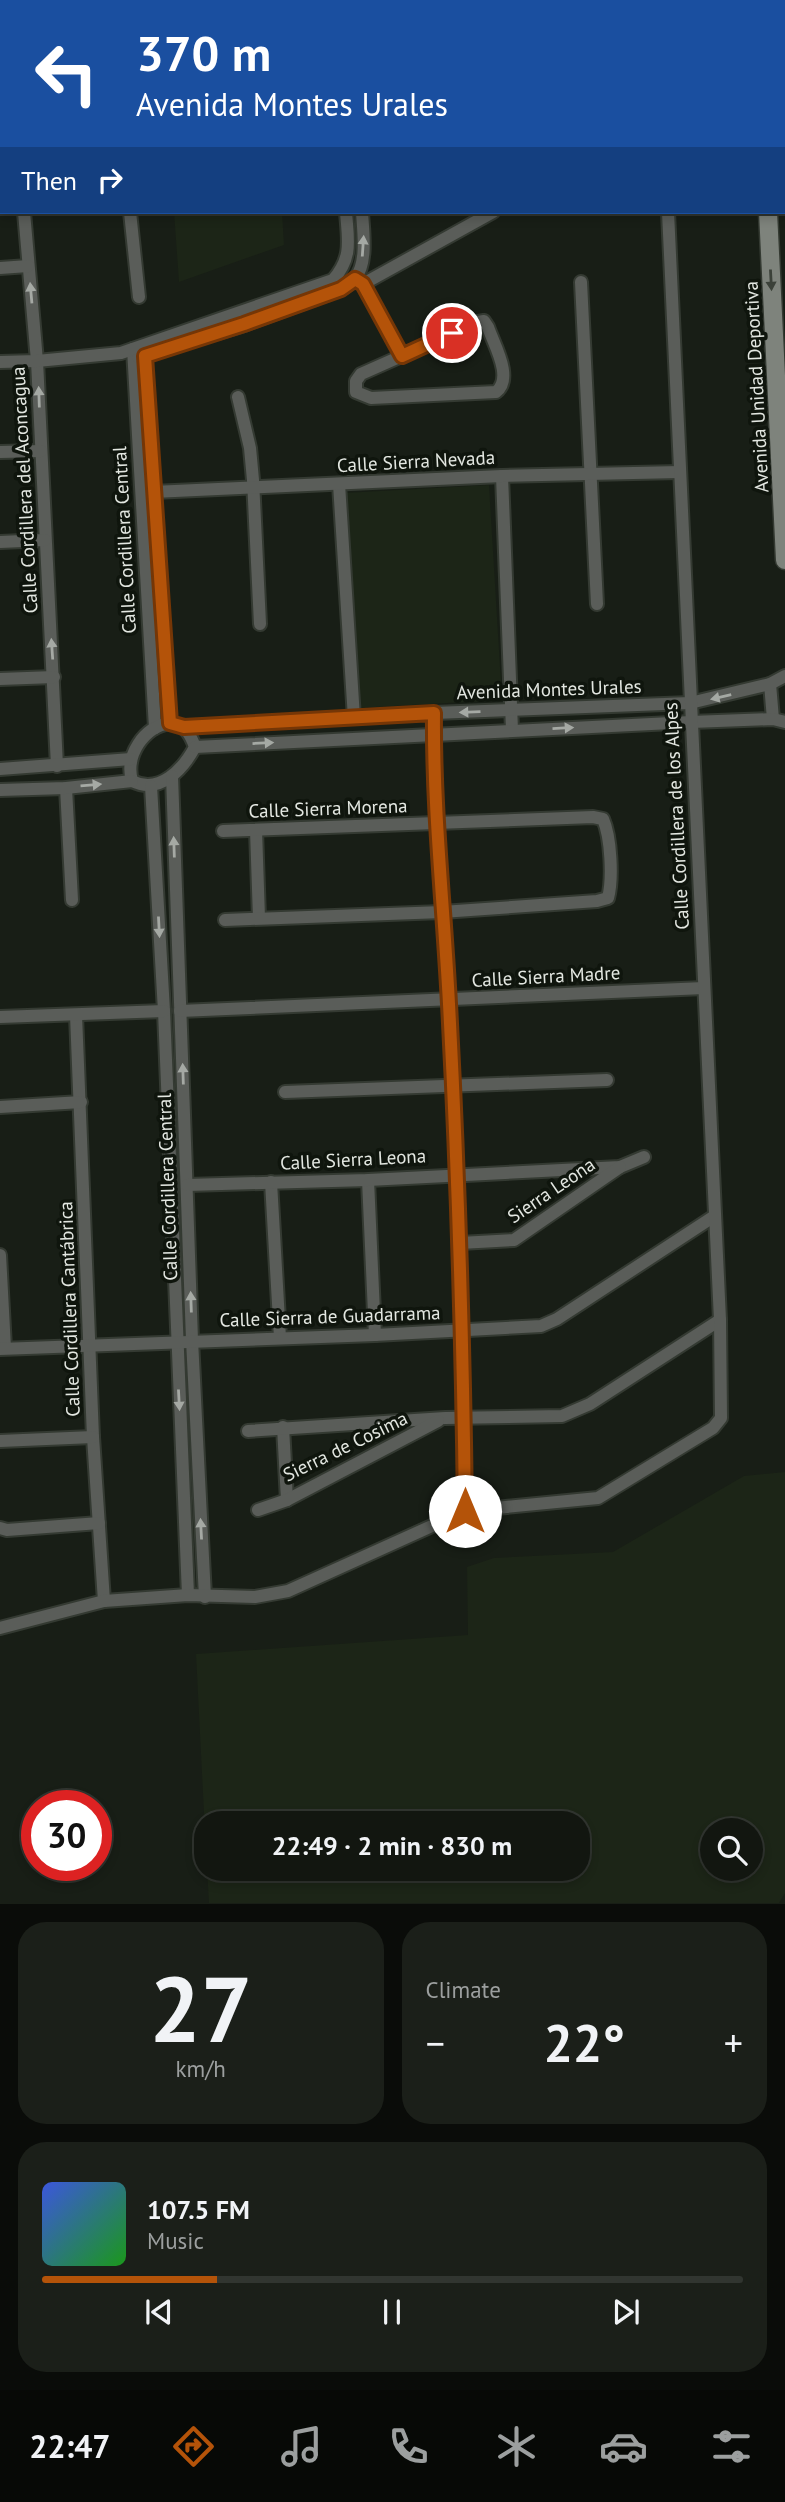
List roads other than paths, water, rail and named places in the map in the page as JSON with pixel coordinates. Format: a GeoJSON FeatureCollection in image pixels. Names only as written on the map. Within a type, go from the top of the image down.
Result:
{"type":"FeatureCollection","features":[{"type":"Feature","properties":{"kind":"street","name":"Calle Cordillera del Aconcagua"},"geometry":{"type":"LineString","coordinates":[[24,214],[37,361],[57,766]]}},
{"type":"Feature","properties":{"kind":"street"},"geometry":{"type":"LineString","coordinates":[[130,214],[139,297]]}},
{"type":"Feature","properties":{"kind":"street"},"geometry":{"type":"LineString","coordinates":[[135,353],[333,280],[344,268],[349,252],[346,214]]}},
{"type":"Feature","properties":{"kind":"street"},"geometry":{"type":"LineString","coordinates":[[359,282],[364,243],[362,214]]}},
{"type":"Feature","properties":{"kind":"street"},"geometry":{"type":"LineString","coordinates":[[0,362],[135,353],[244,324],[359,282],[489,214]]}},
{"type":"Feature","properties":{"kind":"street","name":"Calle Cordillera de los Alpes"},"geometry":{"type":"LineString","coordinates":[[465,1511],[598,1498],[713,1428],[721,1418],[720,1320],[713,1217],[668,214]]}},
{"type":"Feature","properties":{"kind":"street","name":"Avenida Unidad Deportiva"},"geometry":{"type":"LineString","coordinates":[[769,214],[785,560]]}},
{"type":"Feature","properties":{"kind":"street"},"geometry":{"type":"LineString","coordinates":[[771,214],[778,222],[785,224]]}},
{"type":"Feature","properties":{"kind":"street"},"geometry":{"type":"LineString","coordinates":[[0,268],[29,266]]}},
{"type":"Feature","properties":{"kind":"street"},"geometry":{"type":"LineString","coordinates":[[344,268],[359,282],[402,356]]}},
{"type":"Feature","properties":{"kind":"street"},"geometry":{"type":"LineString","coordinates":[[581,282],[597,604]]}},
{"type":"Feature","properties":{"kind":"street"},"geometry":{"type":"LineString","coordinates":[[484,321],[501,364],[504,382],[496,392],[372,398],[356,392],[356,381],[361,374],[402,356],[484,321]]}},
{"type":"Feature","properties":{"kind":"street","name":"Calle Cordillera Central"},"geometry":{"type":"LineString","coordinates":[[135,353],[153,492],[170,723]]}},
{"type":"Feature","properties":{"kind":"street","name":"Calle Cordillera Central"},"geometry":{"type":"LineString","coordinates":[[135,353],[155,728]]}},
{"type":"Feature","properties":{"kind":"street"},"geometry":{"type":"LineString","coordinates":[[239,397],[250,448],[260,624]]}},
{"type":"Feature","properties":{"kind":"street"},"geometry":{"type":"LineString","coordinates":[[0,452],[41,451]]}},
{"type":"Feature","properties":{"kind":"street","name":"Calle Sierra Nevada"},"geometry":{"type":"LineString","coordinates":[[153,492],[502,476],[680,472]]}},
{"type":"Feature","properties":{"kind":"street"},"geometry":{"type":"LineString","coordinates":[[502,476],[512,730]]}},
{"type":"Feature","properties":{"kind":"street"},"geometry":{"type":"LineString","coordinates":[[339,485],[354,718]]}},
{"type":"Feature","properties":{"kind":"street"},"geometry":{"type":"LineString","coordinates":[[0,542],[45,540]]}},
{"type":"Feature","properties":{"kind":"street","name":"Avenida Montes Urales"},"geometry":{"type":"LineString","coordinates":[[184,727],[434,713],[690,704],[770,684],[785,676]]}},
{"type":"Feature","properties":{"kind":"street"},"geometry":{"type":"LineString","coordinates":[[0,679],[54,677]]}},
{"type":"Feature","properties":{"kind":"street"},"geometry":{"type":"LineString","coordinates":[[770,684],[779,720]]}},
{"type":"Feature","properties":{"kind":"street"},"geometry":{"type":"LineString","coordinates":[[0,1628],[104,1601],[188,1595],[255,1597],[288,1591],[465,1511],[458,1174],[442,912],[434,713]]}},
{"type":"Feature","properties":{"kind":"street","name":"Avenida Montes Urales"},"geometry":{"type":"LineString","coordinates":[[195,747],[512,730],[779,720]]}},
{"type":"Feature","properties":{"kind":"street"},"geometry":{"type":"LineString","coordinates":[[0,790],[66,788],[132,781],[141,786],[151,786],[172,776],[185,763],[195,747],[192,736],[184,727],[170,723],[155,728],[145,736],[131,759],[129,770],[132,781]]}},
{"type":"Feature","properties":{"kind":"street"},"geometry":{"type":"LineString","coordinates":[[0,769],[131,759]]}},
{"type":"Feature","properties":{"kind":"street","name":"Calle Cordillera Central"},"geometry":{"type":"LineString","coordinates":[[172,776],[192,1340],[205,1597]]}},
{"type":"Feature","properties":{"kind":"street","name":"Calle Cordillera Central"},"geometry":{"type":"LineString","coordinates":[[151,786],[164,1011],[188,1595]]}},
{"type":"Feature","properties":{"kind":"street"},"geometry":{"type":"LineString","coordinates":[[66,788],[72,900]]}},
{"type":"Feature","properties":{"kind":"street","name":"Calle Sierra Morena"},"geometry":{"type":"LineString","coordinates":[[223,831],[593,817],[603,819],[607,828],[610,863],[611,887],[608,898],[442,912]]}},
{"type":"Feature","properties":{"kind":"street"},"geometry":{"type":"LineString","coordinates":[[256,830],[259,918]]}},
{"type":"Feature","properties":{"kind":"street"},"geometry":{"type":"LineString","coordinates":[[225,920],[442,912]]}},
{"type":"Feature","properties":{"kind":"street","name":"Calle Sierra Madre"},"geometry":{"type":"LineString","coordinates":[[180,1011],[704,988]]}},
{"type":"Feature","properties":{"kind":"street"},"geometry":{"type":"LineString","coordinates":[[0,1017],[164,1011]]}},
{"type":"Feature","properties":{"kind":"street","name":"Calle Cordillera Cantábrica"},"geometry":{"type":"LineString","coordinates":[[76,1015],[93,1437],[104,1601]]}},
{"type":"Feature","properties":{"kind":"street"},"geometry":{"type":"LineString","coordinates":[[285,1092],[607,1080]]}},
{"type":"Feature","properties":{"kind":"street"},"geometry":{"type":"LineString","coordinates":[[0,1107],[81,1102]]}},
{"type":"Feature","properties":{"kind":"street","name":"Calle Sierra Leona"},"geometry":{"type":"LineString","coordinates":[[187,1185],[368,1180],[620,1167],[644,1157]]}},
{"type":"Feature","properties":{"kind":"street","name":"Sierra Leona"},"geometry":{"type":"LineString","coordinates":[[460,1243],[514,1240],[620,1167]]}},
{"type":"Feature","properties":{"kind":"street"},"geometry":{"type":"LineString","coordinates":[[368,1180],[375,1335]]}},
{"type":"Feature","properties":{"kind":"street"},"geometry":{"type":"LineString","coordinates":[[271,1182],[280,1338]]}},
{"type":"Feature","properties":{"kind":"street","name":"Calle Sierra de Guadarrama"},"geometry":{"type":"LineString","coordinates":[[3,1348],[375,1335],[541,1325],[557,1319],[713,1217]]}},
{"type":"Feature","properties":{"kind":"street"},"geometry":{"type":"LineString","coordinates":[[0,1255],[3,1348]]}},
{"type":"Feature","properties":{"kind":"street","name":"Sierra de Cosima"},"geometry":{"type":"LineString","coordinates":[[248,1431],[445,1418],[562,1416],[590,1404],[720,1320]]}},
{"type":"Feature","properties":{"kind":"street","name":"Sierra de Cosima"},"geometry":{"type":"LineString","coordinates":[[283,1427],[287,1500],[445,1418]]}},
{"type":"Feature","properties":{"kind":"street"},"geometry":{"type":"LineString","coordinates":[[0,1441],[93,1437]]}},
{"type":"Feature","properties":{"kind":"street"},"geometry":{"type":"LineString","coordinates":[[258,1510],[287,1500]]}},
{"type":"Feature","properties":{"kind":"street"},"geometry":{"type":"LineString","coordinates":[[2,1531],[99,1523]]}}]}
